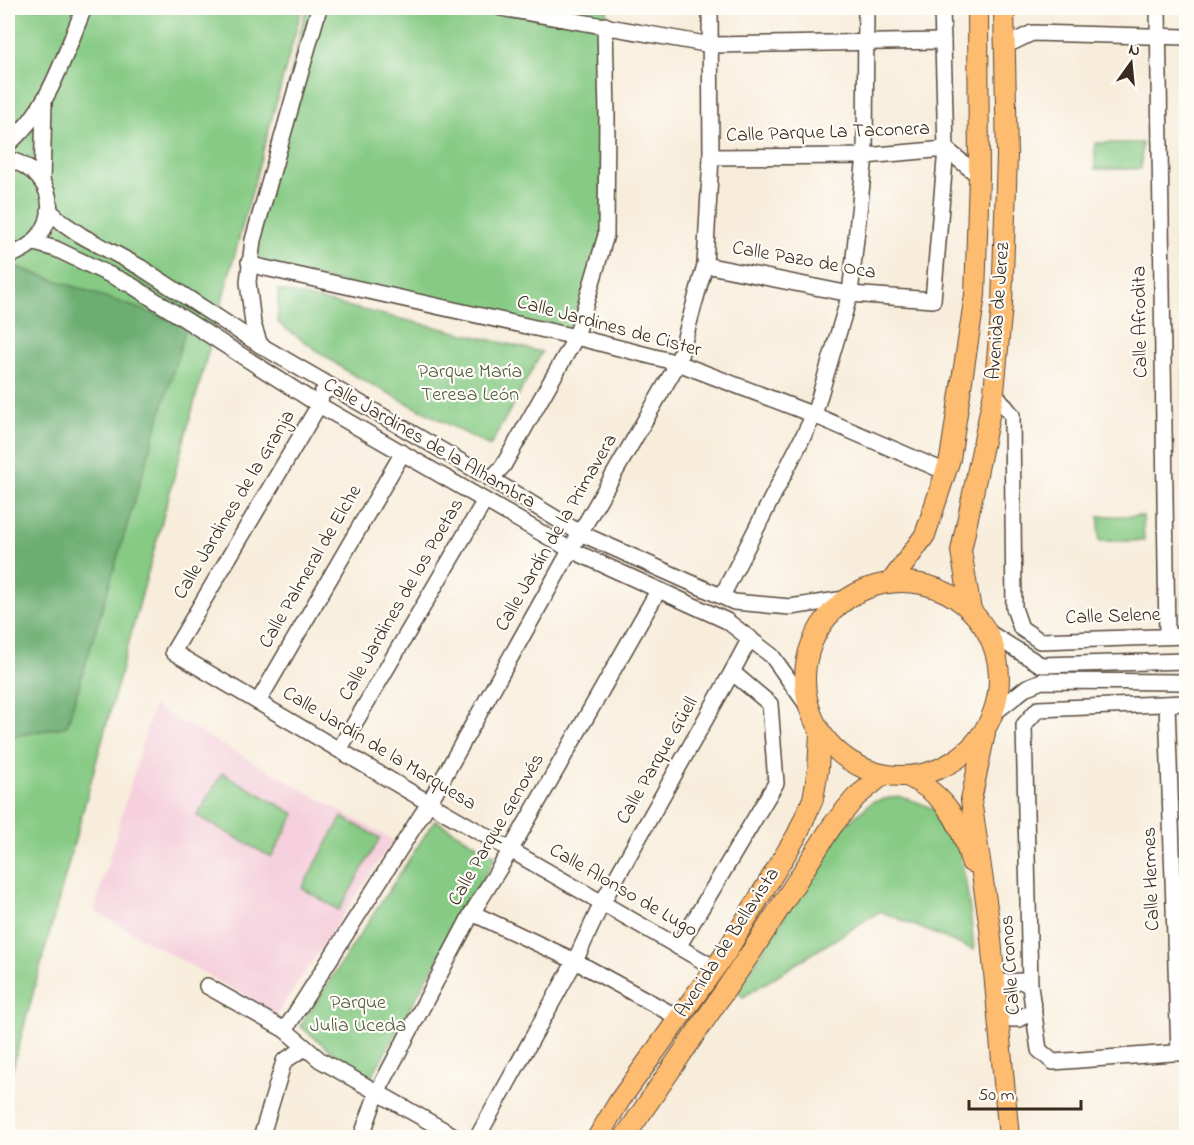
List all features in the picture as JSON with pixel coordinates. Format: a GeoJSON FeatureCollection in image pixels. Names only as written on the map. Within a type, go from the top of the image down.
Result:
{"type":"FeatureCollection","features":[{"type":"Feature","properties":{"kind":"main road","name":"Avenida de Jerez"},"geometry":{"type":"LineString","coordinates":[[891,582],[925,535],[950,459],[975,295],[980,176],[978,8]]}},
{"type":"Feature","properties":{"kind":"main road","name":"Avenida de Jerez"},"geometry":{"type":"LineString","coordinates":[[971,610],[961,551],[994,392],[1002,304],[1006,167],[1004,8]]}},
{"type":"Feature","properties":{"kind":"main road"},"geometry":{"type":"LineString","coordinates":[[989,722],[970,749],[952,763],[934,772],[907,776],[883,775],[858,766],[837,752],[820,732],[808,708],[804,678],[809,648],[823,621],[845,599],[867,588],[891,582],[920,583],[948,592],[971,610],[988,632],[995,649],[1000,685],[971,800],[990,928],[1009,1137]]}},
{"type":"Feature","properties":{"kind":"main road","name":"Avenida de Bellavista"},"geometry":{"type":"LineString","coordinates":[[597,1137],[620,1100],[715,968],[797,835],[813,799],[818,770],[820,732]]}},
{"type":"Feature","properties":{"kind":"main road","name":"Avenida de Bellavista"},"geometry":{"type":"LineString","coordinates":[[624,1137],[754,948],[832,826],[856,797],[883,775]]}},
{"type":"Feature","properties":{"kind":"main road"},"geometry":{"type":"LineString","coordinates":[[907,776],[925,785],[955,816],[969,852],[990,928]]}},
{"type":"Feature","properties":{"kind":"street"},"geometry":{"type":"LineString","coordinates":[[8,144],[22,132],[44,103],[84,8]]}},
{"type":"Feature","properties":{"kind":"street"},"geometry":{"type":"LineString","coordinates":[[260,345],[253,324],[250,303],[249,262],[256,229],[319,8]]}},
{"type":"Feature","properties":{"kind":"street"},"geometry":{"type":"LineString","coordinates":[[501,8],[711,45],[943,41]]}},
{"type":"Feature","properties":{"kind":"street","name":"Calle Jardín de la Primavera"},"geometry":{"type":"LineString","coordinates":[[285,1030],[429,804],[678,363],[705,265],[711,157],[710,8]]}},
{"type":"Feature","properties":{"kind":"street"},"geometry":{"type":"LineString","coordinates":[[722,596],[814,416],[850,294],[866,156],[866,8]]}},
{"type":"Feature","properties":{"kind":"street"},"geometry":{"type":"LineString","coordinates":[[942,8],[946,150],[980,176]]}},
{"type":"Feature","properties":{"kind":"street","name":"Calle Afrodita"},"geometry":{"type":"LineString","coordinates":[[1158,8],[1167,636]]}},
{"type":"Feature","properties":{"kind":"street"},"geometry":{"type":"LineString","coordinates":[[491,479],[503,466],[576,337],[606,235],[605,25]]}},
{"type":"Feature","properties":{"kind":"street"},"geometry":{"type":"LineString","coordinates":[[1005,46],[1032,33],[1186,37]]}},
{"type":"Feature","properties":{"kind":"street"},"geometry":{"type":"LineString","coordinates":[[42,182],[44,103]]}},
{"type":"Feature","properties":{"kind":"street","name":"Calle Parque La Taconera"},"geometry":{"type":"LineString","coordinates":[[711,157],[866,156],[946,150]]}},
{"type":"Feature","properties":{"kind":"street","name":"Calle Pazo de Oca"},"geometry":{"type":"LineString","coordinates":[[705,265],[850,294],[933,300],[946,150]]}},
{"type":"Feature","properties":{"kind":"street"},"geometry":{"type":"LineString","coordinates":[[8,159],[20,162],[33,171],[42,182],[48,196],[49,210],[42,233],[35,243],[22,252],[8,256]]}},
{"type":"Feature","properties":{"kind":"street","name":"Calle Jardines de la Alhambra"},"geometry":{"type":"LineString","coordinates":[[49,210],[82,236],[140,267],[260,345],[580,533],[734,602],[790,607],[845,599]]}},
{"type":"Feature","properties":{"kind":"street","name":"Calle Jardines de la Alhambra"},"geometry":{"type":"LineString","coordinates":[[35,243],[56,249],[131,285],[319,405],[571,550],[727,621],[772,656],[808,708]]}},
{"type":"Feature","properties":{"kind":"street","name":"Calle Jardines de Cister"},"geometry":{"type":"LineString","coordinates":[[249,262],[256,266],[576,337],[678,363],[814,416],[946,472]]}},
{"type":"Feature","properties":{"kind":"street","name":"Calle Jardines de la Granja"},"geometry":{"type":"LineString","coordinates":[[173,652],[319,405],[324,390],[337,390]]}},
{"type":"Feature","properties":{"kind":"street","name":"Calle Selene"},"geometry":{"type":"LineString","coordinates":[[994,392],[1012,415],[1014,608],[1021,628],[1040,640],[1186,636]]}},
{"type":"Feature","properties":{"kind":"street","name":"Calle Palmeral de Elche"},"geometry":{"type":"LineString","coordinates":[[258,702],[402,454]]}},
{"type":"Feature","properties":{"kind":"street","name":"Calle Jardines de los Poetas"},"geometry":{"type":"LineString","coordinates":[[339,750],[484,502]]}},
{"type":"Feature","properties":{"kind":"street","name":"Calle Parque Genovés"},"geometry":{"type":"LineString","coordinates":[[362,1137],[377,1093],[472,913],[510,851],[658,591]]}},
{"type":"Feature","properties":{"kind":"street"},"geometry":{"type":"LineString","coordinates":[[988,632],[1041,665],[1186,661]]}},
{"type":"Feature","properties":{"kind":"street","name":"Calle Parque Güell"},"geometry":{"type":"LineString","coordinates":[[477,1137],[575,961],[602,903],[750,638]]}},
{"type":"Feature","properties":{"kind":"street","name":"Calle Jardín de la Marquesa"},"geometry":{"type":"LineString","coordinates":[[173,652],[510,851]]}},
{"type":"Feature","properties":{"kind":"street","name":"Avenida de Bellavista"},"geometry":{"type":"LineString","coordinates":[[678,947],[776,783],[770,704],[732,672]]}},
{"type":"Feature","properties":{"kind":"street"},"geometry":{"type":"LineString","coordinates":[[989,722],[1027,687],[1042,681],[1186,682]]}},
{"type":"Feature","properties":{"kind":"street"},"geometry":{"type":"LineString","coordinates":[[1167,710],[1186,703]]}},
{"type":"Feature","properties":{"kind":"street","name":"Calle Cronos"},"geometry":{"type":"LineString","coordinates":[[1167,710],[1038,709],[1024,725],[1030,986],[1040,1050],[1053,1062],[1181,1048]]}},
{"type":"Feature","properties":{"kind":"street","name":"Calle Hermes"},"geometry":{"type":"LineString","coordinates":[[1167,710],[1181,1048]]}},
{"type":"Feature","properties":{"kind":"street","name":"Calle Alonso de Lugo"},"geometry":{"type":"LineString","coordinates":[[510,851],[715,968]]}},
{"type":"Feature","properties":{"kind":"street"},"geometry":{"type":"LineString","coordinates":[[472,913],[575,961],[680,1018]]}},
{"type":"Feature","properties":{"kind":"street"},"geometry":{"type":"LineString","coordinates":[[994,983],[1021,981],[1030,986]]}},
{"type":"Feature","properties":{"kind":"street"},"geometry":{"type":"LineString","coordinates":[[207,986],[285,1030],[320,1060],[458,1137]]}},
{"type":"Feature","properties":{"kind":"street"},"geometry":{"type":"LineString","coordinates":[[998,1020],[1020,1019],[1034,1009]]}},
{"type":"Feature","properties":{"kind":"street"},"geometry":{"type":"LineString","coordinates":[[261,1137],[284,1061],[305,1048]]}},
{"type":"Feature","properties":{"kind":"shaded area"},"geometry":{"type":"Polygon","coordinates":[[[153,706],[393,840],[277,1014],[94,911],[153,706]]]}},
{"type":"Feature","properties":{"kind":"green space"},"geometry":{"type":"Polygon","coordinates":[[[8,8],[302,8],[8,1085],[8,8]]]}},
{"type":"Feature","properties":{"kind":"green space"},"geometry":{"type":"Polygon","coordinates":[[[306,8],[608,8],[605,25],[606,235],[576,337],[249,262],[306,8]]]}},
{"type":"Feature","properties":{"kind":"green space"},"geometry":{"type":"Polygon","coordinates":[[[1184,56],[1186,56],[1186,612],[1184,612],[1184,56]]]}},
{"type":"Feature","properties":{"kind":"green space"},"geometry":{"type":"Polygon","coordinates":[[[1095,143],[1142,143],[1141,169],[1095,169],[1095,143]]]}},
{"type":"Feature","properties":{"kind":"green space"},"geometry":{"type":"Polygon","coordinates":[[[8,264],[187,325],[67,726],[8,737],[8,264]]]}},
{"type":"Feature","properties":{"kind":"green space","name":"Parque María Teresa León"},"geometry":{"type":"Polygon","coordinates":[[[278,290],[542,352],[490,446],[348,372],[278,323],[278,290]]]}},
{"type":"Feature","properties":{"kind":"green space"},"geometry":{"type":"Polygon","coordinates":[[[1099,516],[1143,516],[1144,541],[1099,541],[1099,516]]]}},
{"type":"Feature","properties":{"kind":"green space"},"geometry":{"type":"Polygon","coordinates":[[[222,773],[295,814],[271,857],[197,816],[222,773]]]}},
{"type":"Feature","properties":{"kind":"green space"},"geometry":{"type":"Polygon","coordinates":[[[898,796],[934,810],[944,818],[951,829],[957,843],[965,880],[974,950],[880,911],[743,997],[737,991],[839,831],[872,802],[898,796]]]}},
{"type":"Feature","properties":{"kind":"green space"},"geometry":{"type":"Polygon","coordinates":[[[342,817],[380,838],[339,910],[302,888],[342,817]]]}},
{"type":"Feature","properties":{"kind":"green space","name":"Parque Julia Uceda"},"geometry":{"type":"Polygon","coordinates":[[[435,820],[496,856],[369,1081],[300,1026],[435,820]]]}}]}
